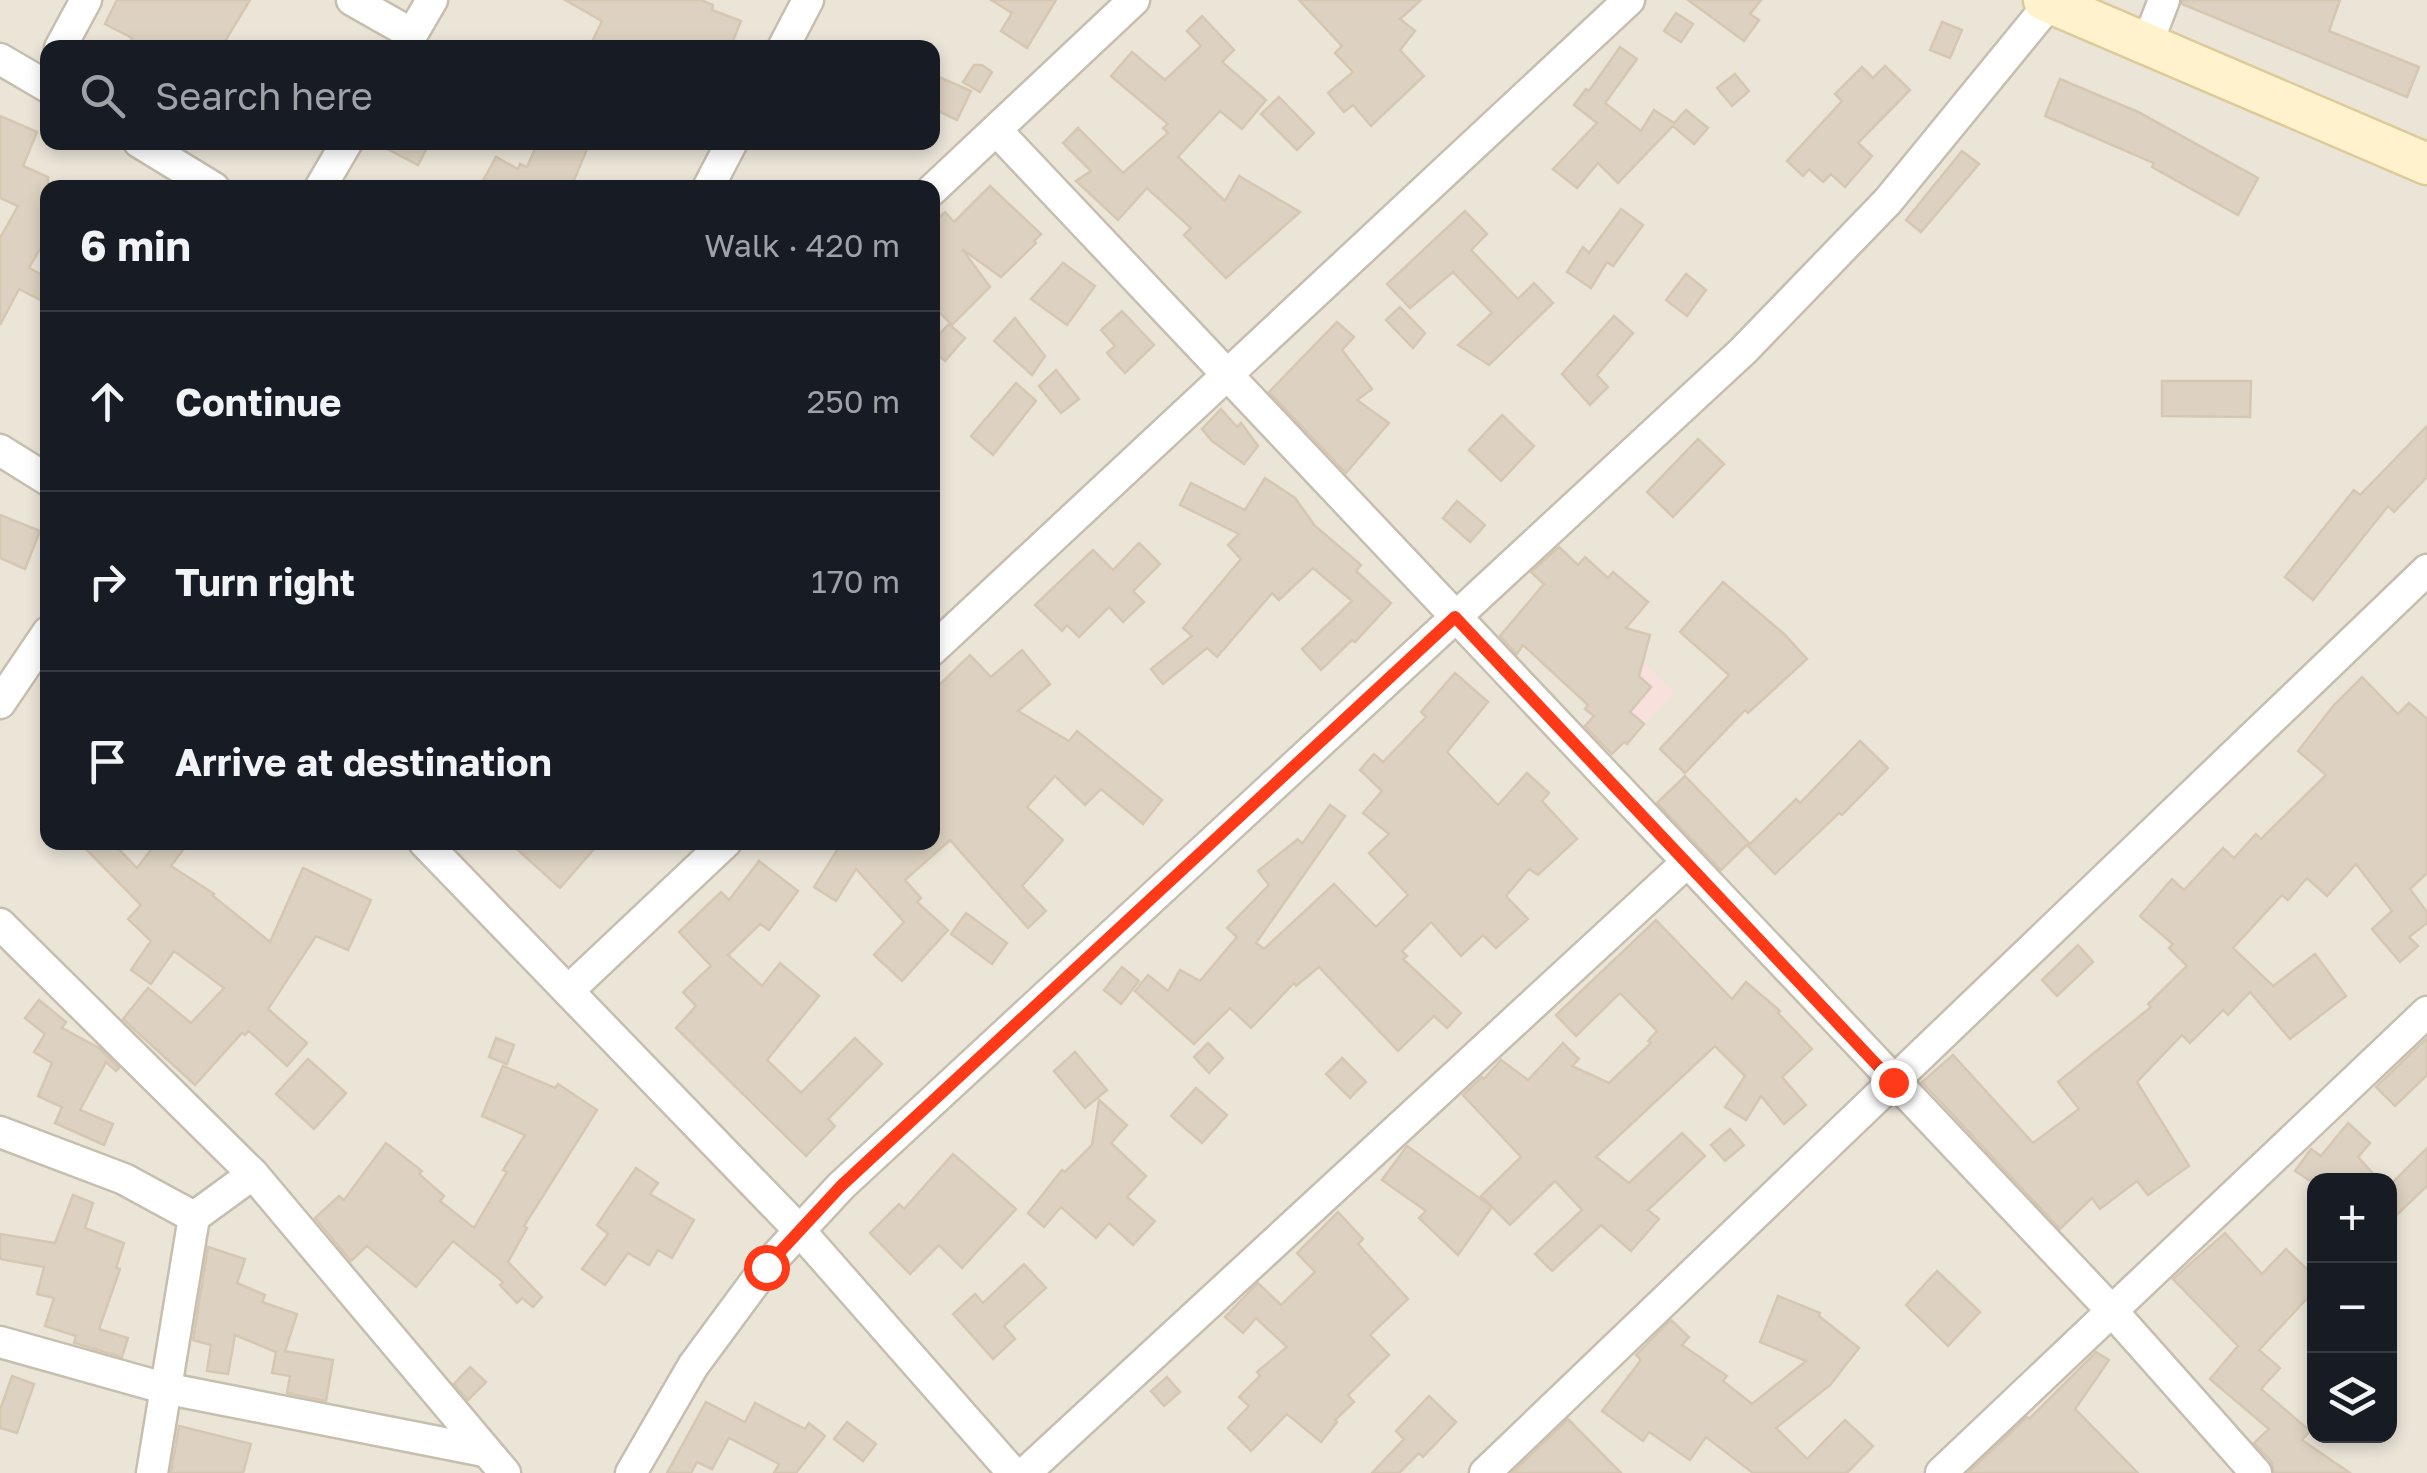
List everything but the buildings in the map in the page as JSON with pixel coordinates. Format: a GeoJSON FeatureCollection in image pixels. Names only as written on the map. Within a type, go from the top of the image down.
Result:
{"type":"FeatureCollection","features":[{"type":"Feature","properties":{"kind":"street"},"geometry":{"type":"LineString","coordinates":[[64,40],[86,0]]}},
{"type":"Feature","properties":{"kind":"street"},"geometry":{"type":"LineString","coordinates":[[352,0],[407,40]]}},
{"type":"Feature","properties":{"kind":"street"},"geometry":{"type":"LineString","coordinates":[[409,40],[432,0]]}},
{"type":"Feature","properties":{"kind":"street"},"geometry":{"type":"LineString","coordinates":[[787,40],[808,0]]}},
{"type":"Feature","properties":{"kind":"street"},"geometry":{"type":"LineString","coordinates":[[940,643],[1630,0]]}},
{"type":"Feature","properties":{"kind":"street"},"geometry":{"type":"LineString","coordinates":[[2147,44],[2164,0]]}},
{"type":"Feature","properties":{"kind":"street"},"geometry":{"type":"LineString","coordinates":[[940,183],[1132,1]]}},
{"type":"Feature","properties":{"kind":"street"},"geometry":{"type":"LineString","coordinates":[[631,1473],[693,1366],[766,1267],[841,1186],[1743,350],[1875,215],[2047,1],[2427,164]]}},
{"type":"Feature","properties":{"kind":"street"},"geometry":{"type":"LineString","coordinates":[[0,58],[40,78]]}},
{"type":"Feature","properties":{"kind":"street"},"geometry":{"type":"LineString","coordinates":[[997,132],[2112,1311],[2256,1473]]}},
{"type":"Feature","properties":{"kind":"street"},"geometry":{"type":"LineString","coordinates":[[152,150],[201,180]]}},
{"type":"Feature","properties":{"kind":"street"},"geometry":{"type":"LineString","coordinates":[[325,180],[342,150]]}},
{"type":"Feature","properties":{"kind":"street"},"geometry":{"type":"LineString","coordinates":[[712,180],[728,150]]}},
{"type":"Feature","properties":{"kind":"street"},"geometry":{"type":"LineString","coordinates":[[0,450],[40,475]]}},
{"type":"Feature","properties":{"kind":"street"},"geometry":{"type":"LineString","coordinates":[[1485,1473],[2427,570]]}},
{"type":"Feature","properties":{"kind":"street"},"geometry":{"type":"LineString","coordinates":[[0,704],[40,644]]}},
{"type":"Feature","properties":{"kind":"street"},"geometry":{"type":"LineString","coordinates":[[432,850],[800,1231],[1012,1473]]}},
{"type":"Feature","properties":{"kind":"street"},"geometry":{"type":"LineString","coordinates":[[568,990],[717,850]]}},
{"type":"Feature","properties":{"kind":"street"},"geometry":{"type":"LineString","coordinates":[[1025,1473],[1686,863]]}},
{"type":"Feature","properties":{"kind":"street"},"geometry":{"type":"LineString","coordinates":[[0,924],[253,1174],[494,1462]]}},
{"type":"Feature","properties":{"kind":"street"},"geometry":{"type":"LineString","coordinates":[[1940,1473],[2427,1012]]}},
{"type":"Feature","properties":{"kind":"street"},"geometry":{"type":"LineString","coordinates":[[0,1132],[124,1179],[194,1217]]}},
{"type":"Feature","properties":{"kind":"street"},"geometry":{"type":"LineString","coordinates":[[152,1473],[194,1217],[253,1174]]}},
{"type":"Feature","properties":{"kind":"street"},"geometry":{"type":"LineString","coordinates":[[0,1342],[164,1388],[494,1462]]}},
{"type":"Feature","properties":{"kind":"shaded area"},"geometry":{"type":"Polygon","coordinates":[[[0,0],[2427,0],[2427,1473],[0,1473],[0,0]]]}},
{"type":"Feature","properties":{"kind":"shaded area"},"geometry":{"type":"Polygon","coordinates":[[[1629,647],[1675,693],[1631,736],[1625,688],[1629,647]]]}},
{"type":"Feature","properties":{"kind":"route"},"geometry":{"type":"LineString","coordinates":[[766,1267],[841,1186],[1455,617],[1893,1082]]}}]}
